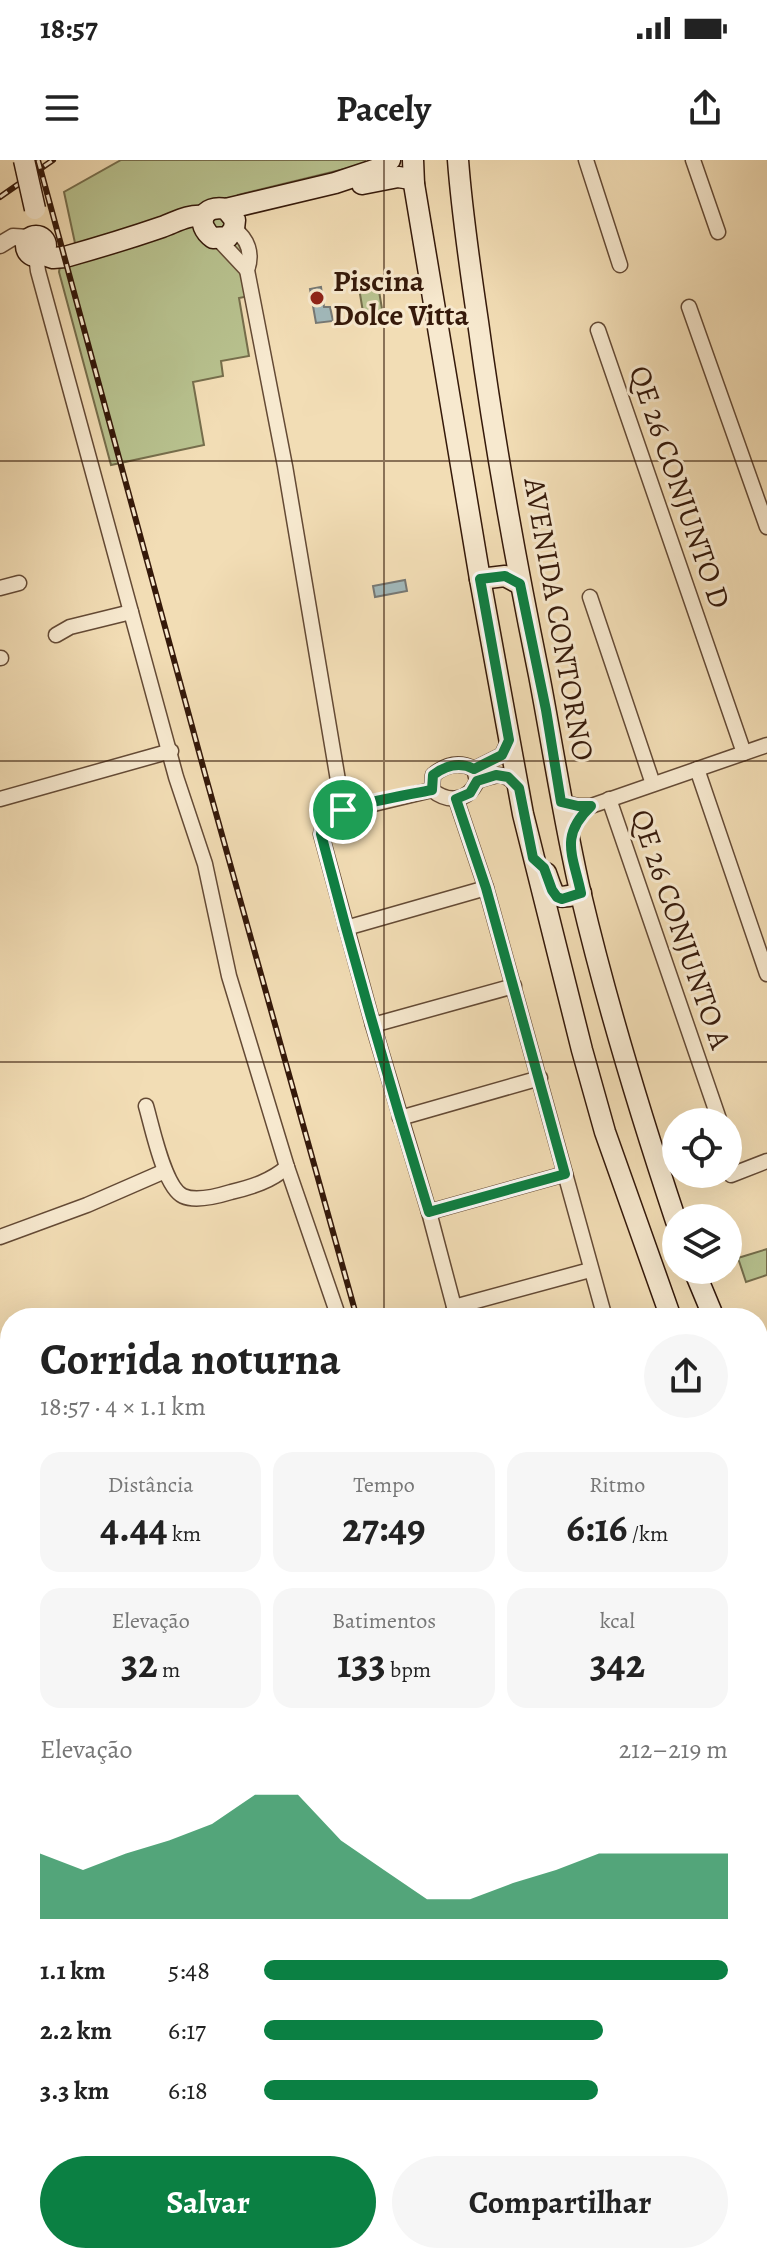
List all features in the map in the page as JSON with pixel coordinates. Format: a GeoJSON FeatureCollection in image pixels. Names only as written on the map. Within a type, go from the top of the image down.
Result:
{"type":"FeatureCollection","features":[{"type":"Feature","properties":{"kind":"main road"},"geometry":{"type":"LineString","coordinates":[[24,160],[35,211],[36,245],[58,258],[166,226],[220,225],[377,169],[390,160]]}},
{"type":"Feature","properties":{"kind":"main road"},"geometry":{"type":"LineString","coordinates":[[413,160],[414,184],[480,579],[533,858],[605,1132],[667,1308]]}},
{"type":"Feature","properties":{"kind":"main road","name":"AVENIDA CONTORNO"},"geometry":{"type":"LineString","coordinates":[[458,160],[484,371],[561,802],[616,1034],[671,1204]]}},
{"type":"Feature","properties":{"kind":"main road"},"geometry":{"type":"LineString","coordinates":[[220,225],[250,210],[274,203],[398,177],[411,179],[414,184]]}},
{"type":"Feature","properties":{"kind":"main road"},"geometry":{"type":"LineString","coordinates":[[480,579],[505,576],[520,584]]}},
{"type":"Feature","properties":{"kind":"main road"},"geometry":{"type":"LineString","coordinates":[[533,858],[544,868],[557,897],[562,899],[581,893]]}},
{"type":"Feature","properties":{"kind":"main road"},"geometry":{"type":"LineString","coordinates":[[700,1284],[710,1308]]}},
{"type":"Feature","properties":{"kind":"street"},"geometry":{"type":"LineString","coordinates":[[586,160],[620,265]]}},
{"type":"Feature","properties":{"kind":"street"},"geometry":{"type":"LineString","coordinates":[[693,160],[718,232]]}},
{"type":"Feature","properties":{"kind":"street"},"geometry":{"type":"LineString","coordinates":[[220,225],[247,270],[285,466],[343,810]]}},
{"type":"Feature","properties":{"kind":"street"},"geometry":{"type":"LineString","coordinates":[[0,246],[36,245],[38,271],[176,777],[205,864],[229,976],[287,1167],[336,1308]]}},
{"type":"Feature","properties":{"kind":"street"},"geometry":{"type":"LineString","coordinates":[[689,307],[767,527]]}},
{"type":"Feature","properties":{"kind":"street","name":"QE 26 CONJUNTO D"},"geometry":{"type":"LineString","coordinates":[[598,330],[744,753]]}},
{"type":"Feature","properties":{"kind":"street"},"geometry":{"type":"LineString","coordinates":[[0,588],[19,583]]}},
{"type":"Feature","properties":{"kind":"street"},"geometry":{"type":"LineString","coordinates":[[590,597],[653,784]]}},
{"type":"Feature","properties":{"kind":"street"},"geometry":{"type":"LineString","coordinates":[[56,635],[70,627],[131,612]]}},
{"type":"Feature","properties":{"kind":"street"},"geometry":{"type":"LineString","coordinates":[[455,1308],[321,834],[324,823],[332,814],[343,810],[432,790],[446,798],[456,799],[470,793],[476,775],[502,755],[509,740]]}},
{"type":"Feature","properties":{"kind":"street"},"geometry":{"type":"LineString","coordinates":[[570,837],[580,816],[591,806],[767,745]]}},
{"type":"Feature","properties":{"kind":"street"},"geometry":{"type":"LineString","coordinates":[[0,799],[171,751]]}},
{"type":"Feature","properties":{"kind":"street"},"geometry":{"type":"LineString","coordinates":[[432,790],[433,775],[442,768],[462,764],[476,775],[508,777],[519,788]]}},
{"type":"Feature","properties":{"kind":"street"},"geometry":{"type":"LineString","coordinates":[[697,769],[767,974]]}},
{"type":"Feature","properties":{"kind":"street"},"geometry":{"type":"LineString","coordinates":[[456,799],[486,888],[602,1308]]}},
{"type":"Feature","properties":{"kind":"street","name":"QE 26 CONJUNTO A"},"geometry":{"type":"LineString","coordinates":[[609,799],[715,1108]]}},
{"type":"Feature","properties":{"kind":"street"},"geometry":{"type":"LineString","coordinates":[[561,802],[591,806]]}},
{"type":"Feature","properties":{"kind":"street"},"geometry":{"type":"LineString","coordinates":[[346,928],[486,888]]}},
{"type":"Feature","properties":{"kind":"street"},"geometry":{"type":"LineString","coordinates":[[373,1025],[514,986]]}},
{"type":"Feature","properties":{"kind":"street"},"geometry":{"type":"LineString","coordinates":[[400,1118],[540,1078]]}},
{"type":"Feature","properties":{"kind":"street"},"geometry":{"type":"LineString","coordinates":[[146,1106],[165,1171],[183,1196],[215,1196],[262,1183],[287,1167]]}},
{"type":"Feature","properties":{"kind":"street"},"geometry":{"type":"LineString","coordinates":[[742,1171],[767,1161]]}},
{"type":"Feature","properties":{"kind":"street"},"geometry":{"type":"LineString","coordinates":[[0,1237],[87,1205],[165,1171]]}},
{"type":"Feature","properties":{"kind":"street"},"geometry":{"type":"LineString","coordinates":[[429,1212],[565,1174]]}},
{"type":"Feature","properties":{"kind":"street"},"geometry":{"type":"LineString","coordinates":[[472,1308],[590,1270]]}},
{"type":"Feature","properties":{"kind":"green space"},"geometry":{"type":"Polygon","coordinates":[[[121,160],[365,160],[365,164],[238,195],[254,295],[239,298],[249,356],[221,361],[223,376],[193,382],[204,445],[111,465],[59,272],[60,266],[78,257],[64,192],[121,160]]]}},
{"type":"Feature","properties":{"kind":"green space"},"geometry":{"type":"Polygon","coordinates":[[[378,285],[384,321],[365,324],[359,288],[378,285]]]}},
{"type":"Feature","properties":{"kind":"green space"},"geometry":{"type":"Polygon","coordinates":[[[767,1249],[767,1275],[746,1282],[742,1257],[767,1249]]]}},
{"type":"Feature","properties":{"kind":"water","name":"Piscina Dolce Vitta"},"geometry":{"type":"Polygon","coordinates":[[[321,287],[324,307],[330,307],[333,321],[316,323],[310,289],[321,287]]]}},
{"type":"Feature","properties":{"kind":"water"},"geometry":{"type":"Polygon","coordinates":[[[405,580],[407,591],[375,597],[373,586],[405,580]]]}},
{"type":"Feature","properties":{"kind":"railway"},"geometry":{"type":"LineString","coordinates":[[38,160],[354,1308]]}},
{"type":"Feature","properties":{"kind":"railway"},"geometry":{"type":"LineString","coordinates":[[0,197],[53,160]]}},
{"type":"Feature","properties":{"kind":"place","name":"Piscina Dolce Vitta"},"geometry":{"type":"Point","coordinates":[317,298]}},
{"type":"Feature","properties":{"kind":"route"},"geometry":{"type":"LineString","coordinates":[[505,576],[520,584],[561,802],[591,806],[580,816],[570,837],[581,893],[562,899],[552,890],[544,868],[533,858],[519,788],[508,777],[496,775],[477,781],[470,793],[456,799],[486,888],[565,1174],[429,1212],[373,1025],[321,834],[327,818],[343,810],[432,790],[433,775],[442,768],[462,764],[474,769],[502,755],[509,740],[480,579],[505,576]]}}]}
